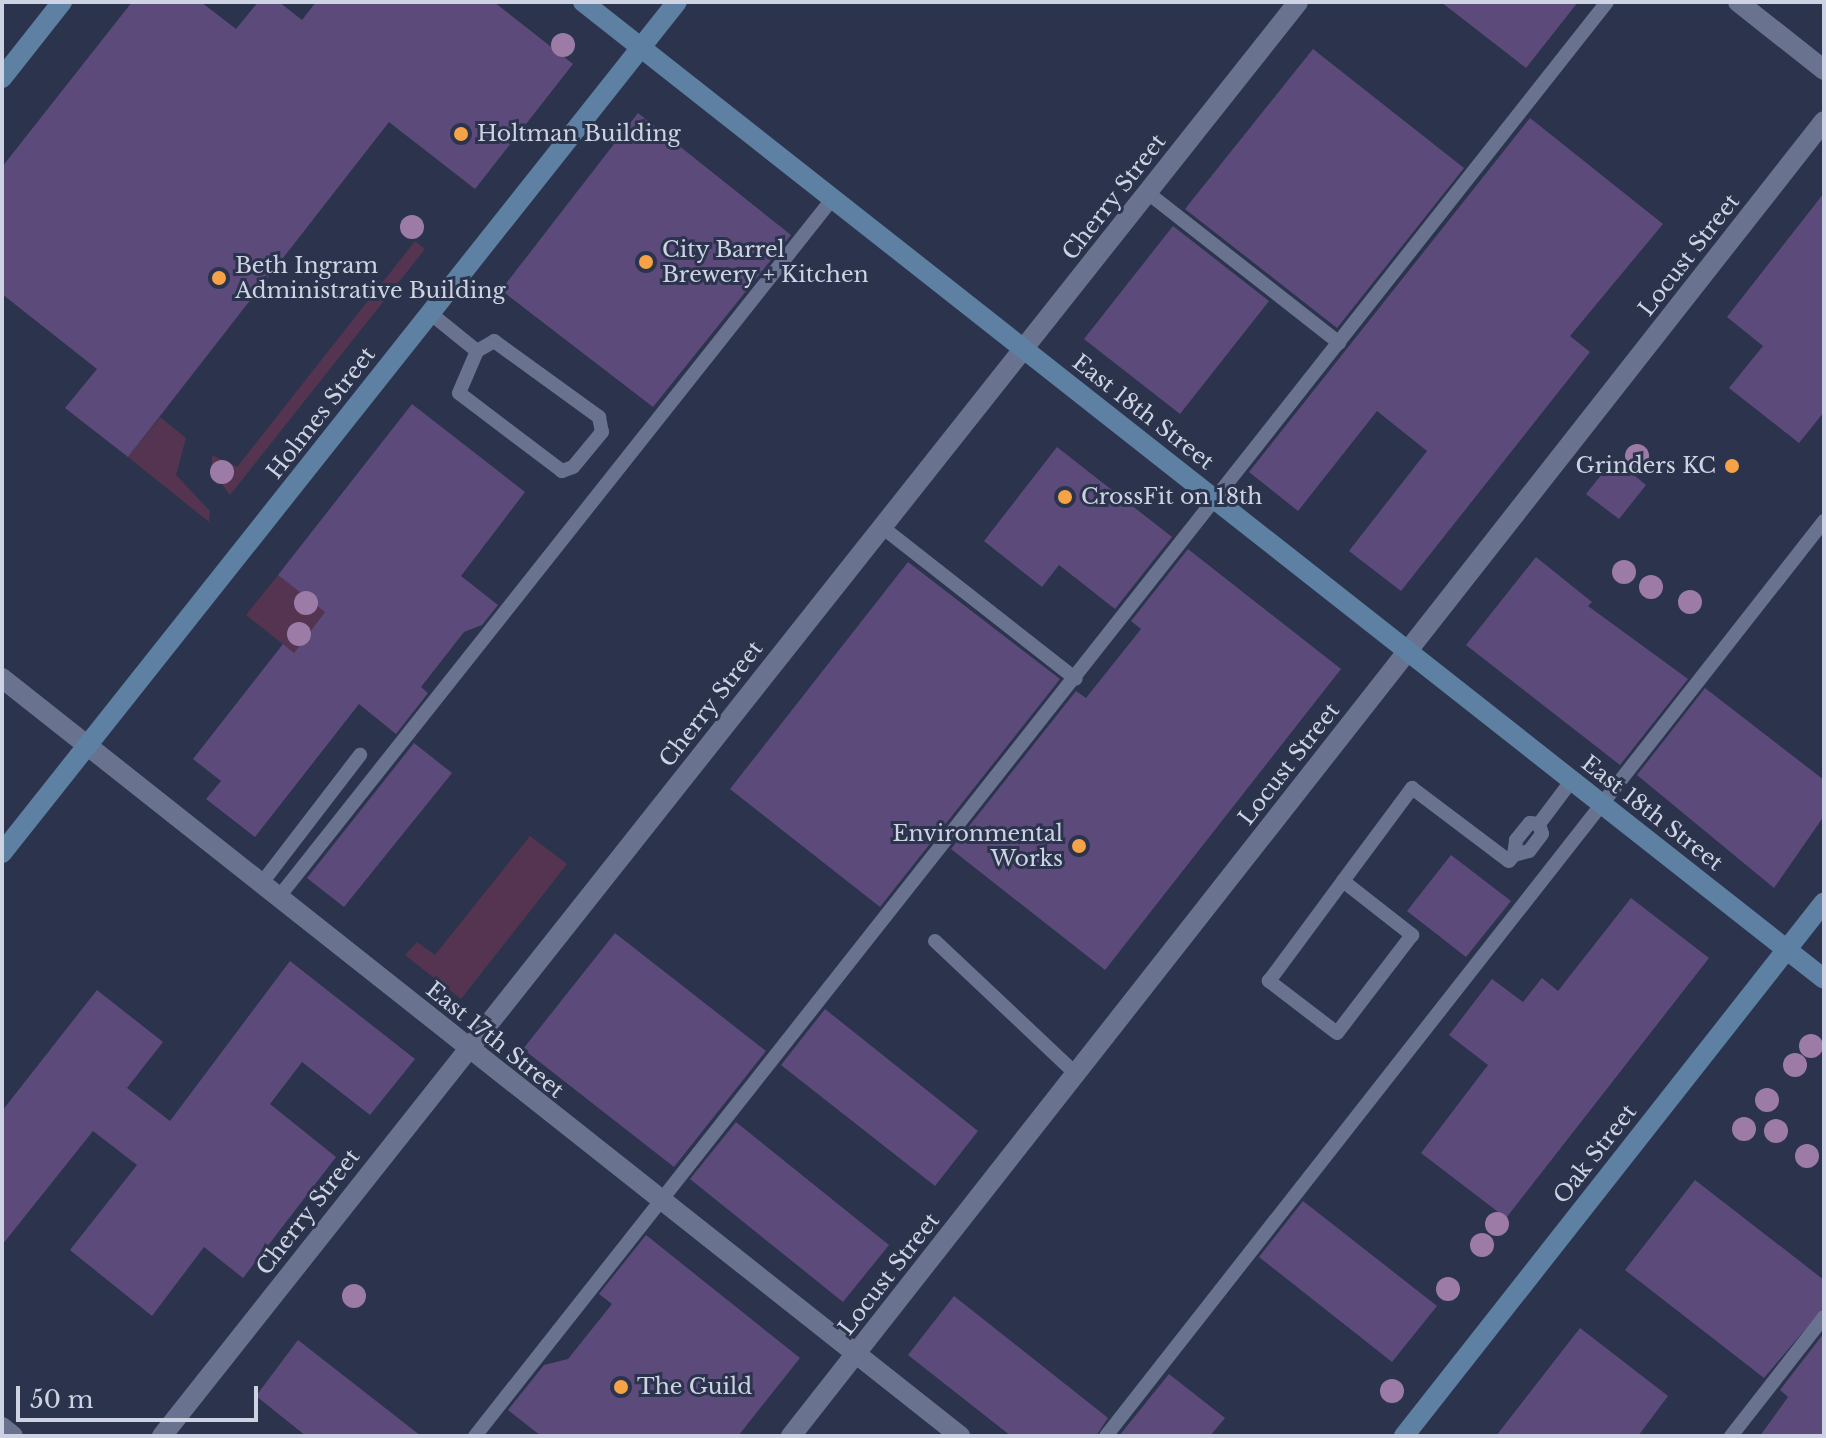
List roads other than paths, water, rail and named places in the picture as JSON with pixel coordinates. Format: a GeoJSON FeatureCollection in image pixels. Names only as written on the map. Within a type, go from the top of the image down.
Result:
{"type":"FeatureCollection","features":[{"type":"Feature","properties":{"kind":"main road"},"geometry":{"type":"LineString","coordinates":[[2,78],[62,2]]}},
{"type":"Feature","properties":{"kind":"main road","name":"East 18th Street"},"geometry":{"type":"LineString","coordinates":[[583,2],[1824,979]]}},
{"type":"Feature","properties":{"kind":"main road","name":"Holmes Street"},"geometry":{"type":"LineString","coordinates":[[2,853],[677,2]]}},
{"type":"Feature","properties":{"kind":"main road","name":"Oak Street"},"geometry":{"type":"LineString","coordinates":[[1404,1436],[1824,902]]}},
{"type":"Feature","properties":{"kind":"street","name":"Cherry Street"},"geometry":{"type":"LineString","coordinates":[[162,1436],[1298,2]]}},
{"type":"Feature","properties":{"kind":"street"},"geometry":{"type":"LineString","coordinates":[[1738,2],[1824,70]]}},
{"type":"Feature","properties":{"kind":"street","name":"Locust Street"},"geometry":{"type":"LineString","coordinates":[[791,1436],[1824,121]]}},
{"type":"Feature","properties":{"kind":"street","name":"East 17th Street"},"geometry":{"type":"LineString","coordinates":[[2,678],[658,1202],[960,1436]]}},
{"type":"Feature","properties":{"kind":"street"},"geometry":{"type":"LineString","coordinates":[[2,1427],[13,1436]]}},
{"type":"Feature","properties":{"kind":"lane"},"geometry":{"type":"LineString","coordinates":[[475,1436],[1076,679],[1607,2]]}},
{"type":"Feature","properties":{"kind":"lane"},"geometry":{"type":"LineString","coordinates":[[1148,193],[1339,343]]}},
{"type":"Feature","properties":{"kind":"lane"},"geometry":{"type":"LineString","coordinates":[[278,898],[833,198]]}},
{"type":"Feature","properties":{"kind":"lane"},"geometry":{"type":"LineString","coordinates":[[430,313],[477,351]]}},
{"type":"Feature","properties":{"kind":"lane"},"geometry":{"type":"LineString","coordinates":[[502,342],[599,417],[602,432],[573,467],[562,471],[459,393],[458,382],[477,351],[502,342]]}},
{"type":"Feature","properties":{"kind":"lane"},"geometry":{"type":"LineString","coordinates":[[1106,1436],[1824,521]]}},
{"type":"Feature","properties":{"kind":"lane"},"geometry":{"type":"LineString","coordinates":[[882,527],[1076,679]]}},
{"type":"Feature","properties":{"kind":"lane"},"geometry":{"type":"LineString","coordinates":[[261,884],[360,755]]}},
{"type":"Feature","properties":{"kind":"lane"},"geometry":{"type":"LineString","coordinates":[[1343,881],[1412,935],[1337,1033],[1269,981],[1343,881],[1412,788],[1509,861],[1514,855],[1516,840],[1530,823],[1539,824],[1572,780]]}},
{"type":"Feature","properties":{"kind":"lane"},"geometry":{"type":"LineString","coordinates":[[935,941],[1076,1074]]}},
{"type":"Feature","properties":{"kind":"lane"},"geometry":{"type":"LineString","coordinates":[[1731,1436],[1824,1317]]}},
{"type":"Feature","properties":{"kind":"place","name":"Holtman Building"},"geometry":{"type":"Point","coordinates":[461,134]}},
{"type":"Feature","properties":{"kind":"place","name":"City Barrel Brewery + Kitchen"},"geometry":{"type":"Point","coordinates":[646,262]}},
{"type":"Feature","properties":{"kind":"place","name":"Beth Ingram Administrative Building"},"geometry":{"type":"Point","coordinates":[219,278]}},
{"type":"Feature","properties":{"kind":"place","name":"Grinders KC"},"geometry":{"type":"Point","coordinates":[1732,466]}},
{"type":"Feature","properties":{"kind":"place","name":"CrossFit on 18th"},"geometry":{"type":"Point","coordinates":[1065,497]}},
{"type":"Feature","properties":{"kind":"place","name":"Environmental Works"},"geometry":{"type":"Point","coordinates":[1079,846]}},
{"type":"Feature","properties":{"kind":"place","name":"The Guild"},"geometry":{"type":"Point","coordinates":[621,1387]}}]}
